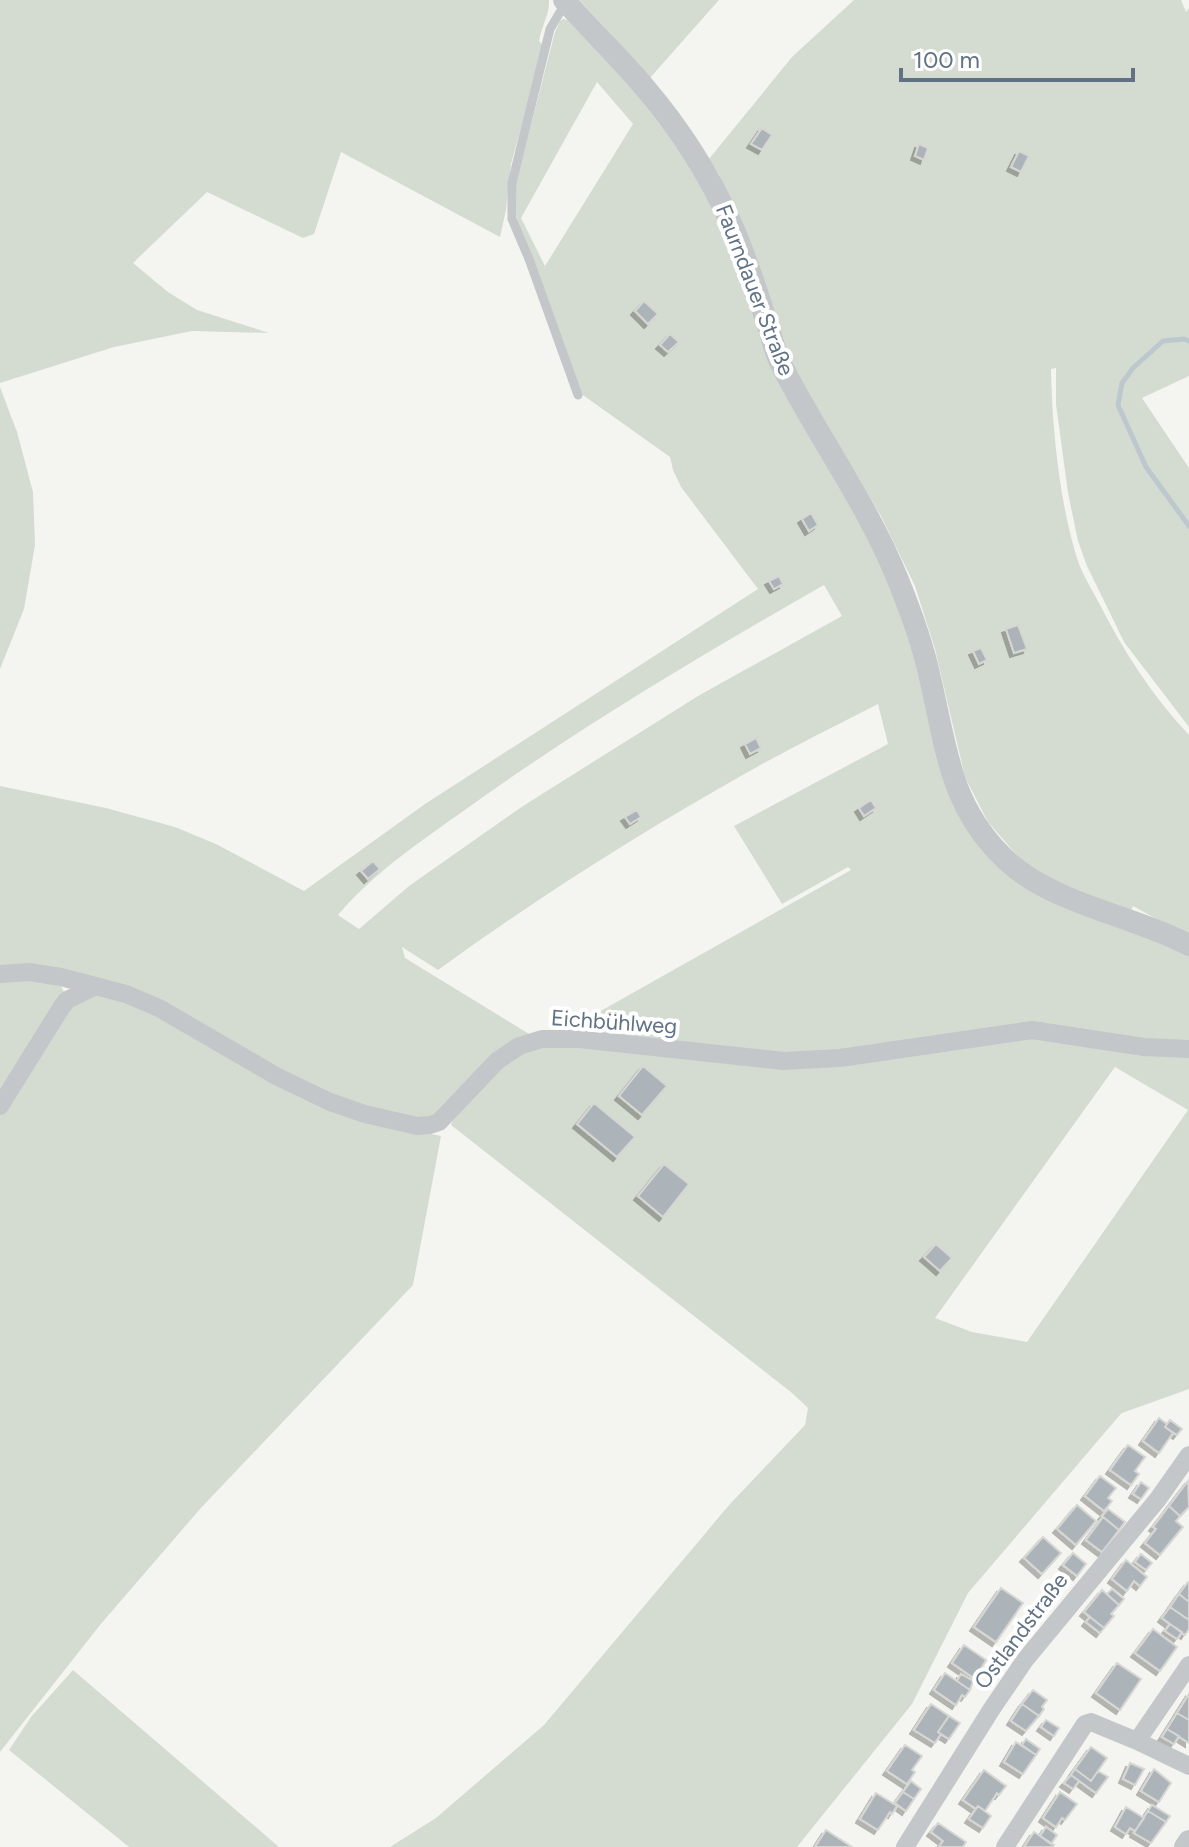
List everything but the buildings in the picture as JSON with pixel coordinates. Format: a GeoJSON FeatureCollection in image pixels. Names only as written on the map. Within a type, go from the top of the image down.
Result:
{"type":"FeatureCollection","features":[{"type":"Feature","properties":{"kind":"street","name":"Faurndauer Straße"},"geometry":{"type":"LineString","coordinates":[[565,1],[646,89],[682,134],[732,223],[781,364],[887,555],[916,628],[958,793],[990,844],[1039,884],[1185,943]]}},
{"type":"Feature","properties":{"kind":"street","name":"Eichbühlweg"},"geometry":{"type":"LineString","coordinates":[[0,974],[29,972],[61,977],[143,1000],[276,1076],[330,1102],[417,1126],[439,1122],[497,1061],[519,1046],[542,1039],[579,1039],[784,1061],[840,1058],[1032,1030],[1144,1047],[1189,1049]]}},
{"type":"Feature","properties":{"kind":"street"},"geometry":{"type":"LineString","coordinates":[[0,1106],[67,1000],[96,986]]}},
{"type":"Feature","properties":{"kind":"street","name":"Ostlandstraße"},"geometry":{"type":"LineString","coordinates":[[905,1847],[1025,1660],[1158,1499],[1189,1455]]}},
{"type":"Feature","properties":{"kind":"street"},"geometry":{"type":"LineString","coordinates":[[1137,1741],[1189,1665]]}},
{"type":"Feature","properties":{"kind":"street"},"geometry":{"type":"LineString","coordinates":[[1005,1847],[1085,1724],[1091,1722],[1189,1766]]}},
{"type":"Feature","properties":{"kind":"street"},"geometry":{"type":"LineString","coordinates":[[1185,1847],[1189,1841]]}},
{"type":"Feature","properties":{"kind":"lane"},"geometry":{"type":"LineString","coordinates":[[565,1],[550,29],[512,183],[512,219],[578,395]]}},
{"type":"Feature","properties":{"kind":"shaded area"},"geometry":{"type":"Polygon","coordinates":[[[0,0],[549,0],[539,41],[544,46],[511,164],[500,237],[341,152],[314,234],[303,238],[207,192],[133,263],[168,292],[197,310],[269,333],[192,331],[114,347],[0,383],[0,0]]]}},
{"type":"Feature","properties":{"kind":"shaded area"},"geometry":{"type":"Polygon","coordinates":[[[579,0],[719,0],[649,79],[579,0]]]}},
{"type":"Feature","properties":{"kind":"shaded area"},"geometry":{"type":"Polygon","coordinates":[[[854,0],[1181,0],[1186,12],[1189,8],[1189,376],[1142,398],[1189,468],[1189,727],[1124,642],[1087,566],[1078,541],[1068,493],[1056,404],[1056,368],[1051,369],[1058,468],[1079,564],[1128,655],[1163,705],[1189,735],[1189,934],[1133,906],[1131,911],[1053,880],[1022,861],[988,822],[965,777],[935,649],[915,586],[882,518],[826,430],[784,347],[741,221],[709,159],[792,57],[854,0]]]}},
{"type":"Feature","properties":{"kind":"shaded area"},"geometry":{"type":"Polygon","coordinates":[[[560,21],[572,21],[651,108],[691,164],[877,548],[980,841],[1189,953],[1189,1041],[1130,1038],[1031,1026],[784,1057],[558,1035],[851,870],[848,867],[782,904],[734,826],[888,744],[878,704],[764,763],[668,818],[590,866],[438,970],[402,947],[405,958],[534,1037],[437,1115],[416,1120],[330,1098],[153,1000],[0,970],[0,786],[106,808],[175,827],[216,844],[304,891],[425,804],[758,589],[681,487],[670,457],[580,393],[517,219],[516,183],[560,21]],[[597,82],[521,218],[545,266],[633,124],[597,82]],[[824,585],[733,637],[512,777],[400,857],[338,915],[359,929],[409,886],[523,806],[698,696],[842,616],[824,585]]]}},
{"type":"Feature","properties":{"kind":"shaded area"},"geometry":{"type":"Polygon","coordinates":[[[0,387],[17,432],[33,492],[35,545],[24,609],[0,669],[0,387]]]}},
{"type":"Feature","properties":{"kind":"shaded area"},"geometry":{"type":"Polygon","coordinates":[[[0,980],[59,982],[64,992],[0,1098],[0,980]]]}},
{"type":"Feature","properties":{"kind":"shaded area"},"geometry":{"type":"Polygon","coordinates":[[[112,993],[381,1124],[441,1136],[413,1285],[200,1509],[100,1625],[0,1752],[0,1114],[54,1028],[80,996],[112,993]]]}},
{"type":"Feature","properties":{"kind":"shaded area"},"geometry":{"type":"Polygon","coordinates":[[[1030,1035],[1189,1054],[1189,1389],[1119,1416],[968,1593],[912,1704],[797,1847],[390,1847],[436,1818],[544,1725],[730,1504],[805,1425],[808,1408],[451,1125],[456,1111],[500,1063],[540,1044],[781,1066],[1030,1035]],[[1115,1067],[935,1318],[972,1332],[1027,1342],[1188,1110],[1115,1067]]]}},
{"type":"Feature","properties":{"kind":"shaded area"},"geometry":{"type":"Polygon","coordinates":[[[73,1670],[279,1847],[129,1847],[9,1750],[31,1717],[73,1670]]]}},
{"type":"Feature","properties":{"kind":"waterway"},"geometry":{"type":"LineString","coordinates":[[1189,341],[1163,341],[1133,368],[1122,383],[1118,405],[1146,467],[1189,526]]}}]}
